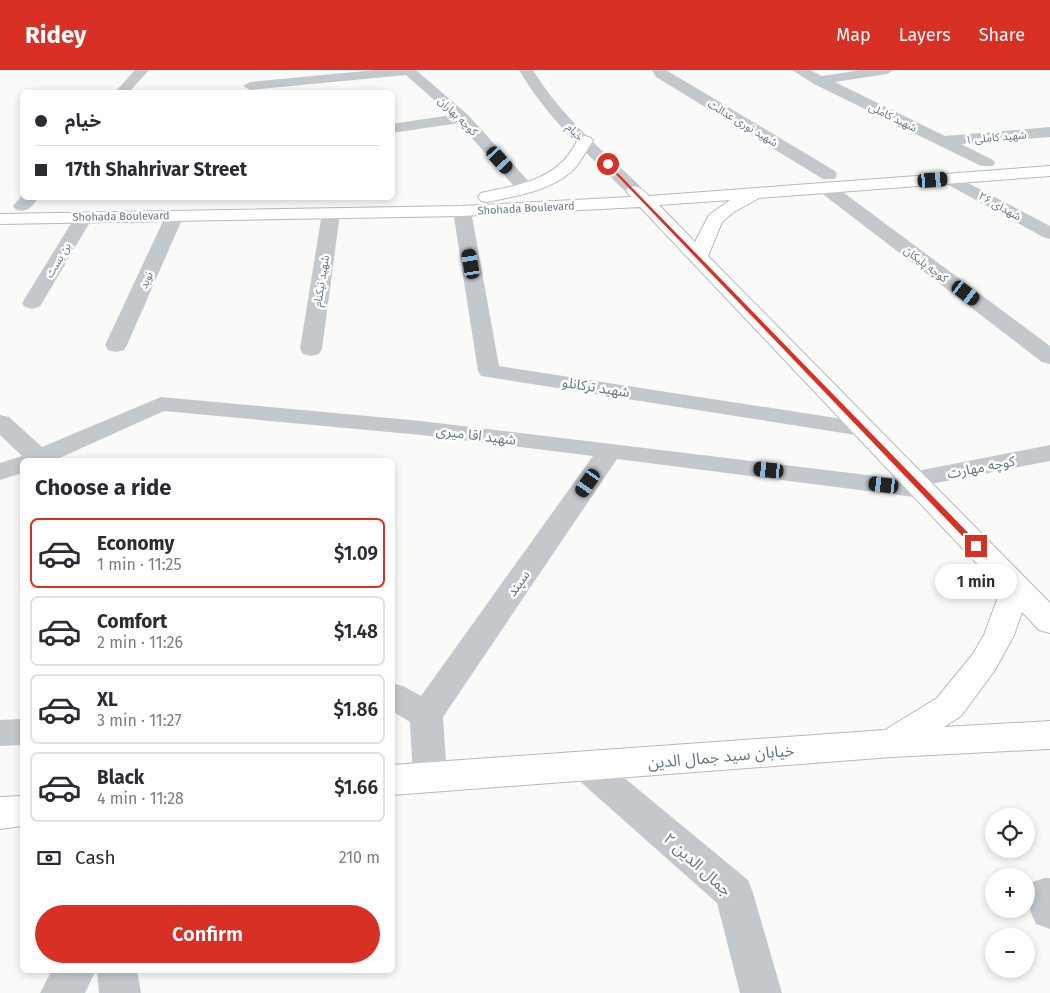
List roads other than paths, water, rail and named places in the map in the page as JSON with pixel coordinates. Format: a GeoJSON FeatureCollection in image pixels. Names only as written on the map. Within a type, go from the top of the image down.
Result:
{"type":"FeatureCollection","features":[{"type":"Feature","properties":{"kind":"main road"},"geometry":{"type":"LineString","coordinates":[[519,197],[568,166],[585,141]]}},
{"type":"Feature","properties":{"kind":"main road","name":"Shohada Boulevard"},"geometry":{"type":"LineString","coordinates":[[724,188],[764,192],[828,181],[987,163],[1050,159]]}},
{"type":"Feature","properties":{"kind":"main road","name":"Shohada Boulevard"},"geometry":{"type":"LineString","coordinates":[[395,198],[637,195],[828,181],[950,178],[1050,171]]}},
{"type":"Feature","properties":{"kind":"main road"},"geometry":{"type":"LineString","coordinates":[[698,258],[708,230],[718,214],[733,205],[764,192]]}},
{"type":"Feature","properties":{"kind":"main road"},"geometry":{"type":"LineString","coordinates":[[637,195],[1050,622]]}},
{"type":"Feature","properties":{"kind":"main road","name":"Shohada Boulevard"},"geometry":{"type":"LineString","coordinates":[[0,219],[462,211],[519,197]]}},
{"type":"Feature","properties":{"kind":"main road","name":"Shohada Boulevard"},"geometry":{"type":"LineString","coordinates":[[0,206],[26,202],[210,200]]}},
{"type":"Feature","properties":{"kind":"main road"},"geometry":{"type":"LineString","coordinates":[[892,743],[949,707],[984,662],[999,635],[1016,587]]}},
{"type":"Feature","properties":{"kind":"main road","name":"خیابان سید جمال الدین"},"geometry":{"type":"LineString","coordinates":[[395,780],[892,743],[1050,735]]}},
{"type":"Feature","properties":{"kind":"main road"},"geometry":{"type":"LineString","coordinates":[[0,813],[20,811]]}},
{"type":"Feature","properties":{"kind":"street"},"geometry":{"type":"LineString","coordinates":[[124,90],[142,70]]}},
{"type":"Feature","properties":{"kind":"street"},"geometry":{"type":"LineString","coordinates":[[252,70],[250,89],[409,70]]}},
{"type":"Feature","properties":{"kind":"street","name":"کوچه بهاران"},"geometry":{"type":"LineString","coordinates":[[409,70],[463,118],[519,197]]}},
{"type":"Feature","properties":{"kind":"street","name":"خیام"},"geometry":{"type":"LineString","coordinates":[[526,70],[533,85],[550,107],[637,195]]}},
{"type":"Feature","properties":{"kind":"street","name":"شهید نوری عدالت"},"geometry":{"type":"LineString","coordinates":[[659,70],[661,74],[828,181]]}},
{"type":"Feature","properties":{"kind":"street","name":"شهید کاملی"},"geometry":{"type":"LineString","coordinates":[[799,70],[987,163]]}},
{"type":"Feature","properties":{"kind":"street"},"geometry":{"type":"LineString","coordinates":[[819,81],[887,70]]}},
{"type":"Feature","properties":{"kind":"street"},"geometry":{"type":"LineString","coordinates":[[395,129],[463,118]]}},
{"type":"Feature","properties":{"kind":"street","name":"شهید کاملی ۱"},"geometry":{"type":"LineString","coordinates":[[942,141],[1050,132]]}},
{"type":"Feature","properties":{"kind":"street","name":"شهدای ۲۶"},"geometry":{"type":"LineString","coordinates":[[950,178],[1050,233]]}},
{"type":"Feature","properties":{"kind":"street","name":"کوچه پلیکان"},"geometry":{"type":"LineString","coordinates":[[828,181],[1050,357]]}},
{"type":"Feature","properties":{"kind":"street","name":"شهید ترکانلو"},"geometry":{"type":"LineString","coordinates":[[462,211],[489,370],[862,429]]}},
{"type":"Feature","properties":{"kind":"street","name":"شهید نیکنام"},"geometry":{"type":"LineString","coordinates":[[311,349],[331,213]]}},
{"type":"Feature","properties":{"kind":"street","name":"نوید"},"geometry":{"type":"LineString","coordinates":[[116,345],[175,215]]}},
{"type":"Feature","properties":{"kind":"street","name":"بن بست"},"geometry":{"type":"LineString","coordinates":[[32,303],[84,217]]}},
{"type":"Feature","properties":{"kind":"street","name":"شهید اقا میری"},"geometry":{"type":"LineString","coordinates":[[39,458],[161,404],[421,428],[917,485]]}},
{"type":"Feature","properties":{"kind":"street"},"geometry":{"type":"LineString","coordinates":[[0,422],[32,458]]}},
{"type":"Feature","properties":{"kind":"street","name":"سپند"},"geometry":{"type":"LineString","coordinates":[[426,715],[610,451]]}},
{"type":"Feature","properties":{"kind":"street","name":"کوچه مهارت"},"geometry":{"type":"LineString","coordinates":[[917,485],[1050,453]]}},
{"type":"Feature","properties":{"kind":"street","name":"شهید اقا میری"},"geometry":{"type":"LineString","coordinates":[[0,472],[20,465]]}},
{"type":"Feature","properties":{"kind":"street"},"geometry":{"type":"LineString","coordinates":[[395,697],[426,715],[430,777]]}},
{"type":"Feature","properties":{"kind":"street"},"geometry":{"type":"LineString","coordinates":[[0,732],[20,732]]}},
{"type":"Feature","properties":{"kind":"street","name":"جمال الدین ۲"},"geometry":{"type":"LineString","coordinates":[[587,767],[734,894],[761,993]]}},
{"type":"Feature","properties":{"kind":"street"},"geometry":{"type":"LineString","coordinates":[[1050,896],[1044,896],[1050,912]]}},
{"type":"Feature","properties":{"kind":"street"},"geometry":{"type":"LineString","coordinates":[[61,993],[74,973]]}},
{"type":"Feature","properties":{"kind":"street"},"geometry":{"type":"LineString","coordinates":[[117,973],[120,993]]}}]}
